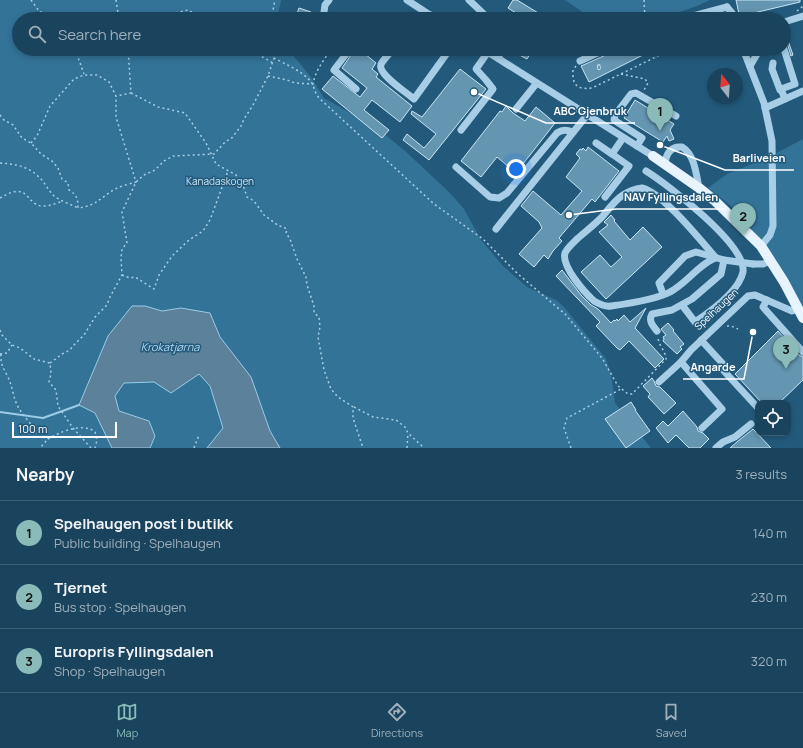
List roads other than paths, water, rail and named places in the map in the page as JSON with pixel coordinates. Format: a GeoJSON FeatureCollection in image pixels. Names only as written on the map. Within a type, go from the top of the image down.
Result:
{"type":"FeatureCollection","features":[{"type":"Feature","properties":{"kind":"main road","name":"Spelhaugen"},"geometry":{"type":"LineString","coordinates":[[653,156],[699,188],[730,214],[761,246],[784,282],[801,314]]}},
{"type":"Feature","properties":{"kind":"street"},"geometry":{"type":"LineString","coordinates":[[324,12],[329,0]]}},
{"type":"Feature","properties":{"kind":"street"},"geometry":{"type":"LineString","coordinates":[[407,0],[425,12]]}},
{"type":"Feature","properties":{"kind":"street"},"geometry":{"type":"LineString","coordinates":[[469,0],[482,12]]}},
{"type":"Feature","properties":{"kind":"street"},"geometry":{"type":"LineString","coordinates":[[703,12],[729,3],[734,12]]}},
{"type":"Feature","properties":{"kind":"street"},"geometry":{"type":"LineString","coordinates":[[791,20],[803,16]]}},
{"type":"Feature","properties":{"kind":"street"},"geometry":{"type":"LineString","coordinates":[[345,56],[334,70],[356,89]]}},
{"type":"Feature","properties":{"kind":"street"},"geometry":{"type":"LineString","coordinates":[[388,56],[382,63],[381,69],[384,75],[414,99],[445,56]]}},
{"type":"Feature","properties":{"kind":"street","name":"Spelhaugen"},"geometry":{"type":"LineString","coordinates":[[461,130],[493,89],[476,69],[483,56]]}},
{"type":"Feature","properties":{"kind":"street","name":"Spelhaugen"},"geometry":{"type":"LineString","coordinates":[[495,56],[536,84],[653,156]]}},
{"type":"Feature","properties":{"kind":"street"},"geometry":{"type":"LineString","coordinates":[[580,61],[591,56]]}},
{"type":"Feature","properties":{"kind":"street"},"geometry":{"type":"LineString","coordinates":[[746,56],[765,108],[772,141],[772,232],[761,246]]}},
{"type":"Feature","properties":{"kind":"street"},"geometry":{"type":"LineString","coordinates":[[750,66],[756,56]]}},
{"type":"Feature","properties":{"kind":"street"},"geometry":{"type":"LineString","coordinates":[[781,89],[795,84],[786,56]]}},
{"type":"Feature","properties":{"kind":"street"},"geometry":{"type":"LineString","coordinates":[[773,63],[772,69],[785,99]]}},
{"type":"Feature","properties":{"kind":"street"},"geometry":{"type":"LineString","coordinates":[[516,110],[536,84]]}},
{"type":"Feature","properties":{"kind":"street"},"geometry":{"type":"LineString","coordinates":[[765,108],[803,91]]}},
{"type":"Feature","properties":{"kind":"street"},"geometry":{"type":"LineString","coordinates":[[637,146],[642,138],[614,120],[615,115],[631,94],[636,93],[676,116]]}},
{"type":"Feature","properties":{"kind":"street"},"geometry":{"type":"LineString","coordinates":[[496,230],[587,115]]}},
{"type":"Feature","properties":{"kind":"street"},"geometry":{"type":"LineString","coordinates":[[456,167],[490,197],[498,198],[507,194],[557,133],[562,130],[573,132]]}},
{"type":"Feature","properties":{"kind":"street"},"geometry":{"type":"LineString","coordinates":[[612,154],[623,138]]}},
{"type":"Feature","properties":{"kind":"street"},"geometry":{"type":"LineString","coordinates":[[596,143],[629,166],[605,197]]}},
{"type":"Feature","properties":{"kind":"street"},"geometry":{"type":"LineString","coordinates":[[665,164],[666,155],[673,148],[682,147],[687,150],[692,159],[699,188]]}},
{"type":"Feature","properties":{"kind":"street","name":"Spelhaugen"},"geometry":{"type":"LineString","coordinates":[[646,171],[671,188],[703,214],[734,249],[742,264],[743,272],[736,285],[714,309],[695,322],[682,305]]}},
{"type":"Feature","properties":{"kind":"street"},"geometry":{"type":"LineString","coordinates":[[642,188],[650,191],[667,205],[716,258],[707,262],[696,273],[670,292],[610,306],[602,305],[595,301],[580,285],[568,268],[565,254],[573,243],[592,227],[618,199],[633,190],[642,188]]}},
{"type":"Feature","properties":{"kind":"street"},"geometry":{"type":"LineString","coordinates":[[663,294],[659,282],[685,256],[696,252],[724,260],[753,264],[771,262]]}},
{"type":"Feature","properties":{"kind":"street"},"geometry":{"type":"LineString","coordinates":[[657,331],[651,323],[650,317],[652,314],[672,310],[692,299],[720,274],[724,260]]}},
{"type":"Feature","properties":{"kind":"street","name":"Spelhaugen"},"geometry":{"type":"LineString","coordinates":[[659,382],[748,296],[755,295],[801,314]]}},
{"type":"Feature","properties":{"kind":"street"},"geometry":{"type":"LineString","coordinates":[[767,300],[763,307],[803,352]]}},
{"type":"Feature","properties":{"kind":"street"},"geometry":{"type":"LineString","coordinates":[[701,340],[723,364],[723,370],[755,405]]}},
{"type":"Feature","properties":{"kind":"street"},"geometry":{"type":"LineString","coordinates":[[681,362],[722,408],[702,428]]}},
{"type":"Feature","properties":{"kind":"street"},"geometry":{"type":"LineString","coordinates":[[716,448],[723,442],[735,437],[751,424]]}},
{"type":"Feature","properties":{"kind":"water","name":"Krokatjørna"},"geometry":{"type":"Polygon","coordinates":[[[132,306],[145,306],[162,311],[181,308],[210,313],[220,337],[251,377],[270,431],[280,448],[207,448],[223,428],[210,386],[199,374],[171,393],[154,382],[124,383],[115,396],[119,411],[149,421],[155,436],[150,448],[112,448],[95,413],[79,405],[108,336],[132,306]]]}},
{"type":"Feature","properties":{"kind":"waterway"},"geometry":{"type":"LineString","coordinates":[[0,412],[43,418],[79,405]]}},
{"type":"Feature","properties":{"kind":"place","name":"ABC Gjenbruk"},"geometry":{"type":"Point","coordinates":[474,92]}},
{"type":"Feature","properties":{"kind":"place","name":"Spelhaugen post i butikk"},"geometry":{"type":"Point","coordinates":[660,131]}},
{"type":"Feature","properties":{"kind":"place","name":"Barliveien"},"geometry":{"type":"Point","coordinates":[660,145]}},
{"type":"Feature","properties":{"kind":"place","name":"NAV Fyllingsdalen"},"geometry":{"type":"Point","coordinates":[569,215]}},
{"type":"Feature","properties":{"kind":"place","name":"Tjernet"},"geometry":{"type":"Point","coordinates":[743,236]}},
{"type":"Feature","properties":{"kind":"place","name":"Angarde"},"geometry":{"type":"Point","coordinates":[753,332]}},
{"type":"Feature","properties":{"kind":"place","name":"Europris Fyllingsdalen"},"geometry":{"type":"Point","coordinates":[786,369]}},
{"type":"Feature","properties":{"kind":"park label","name":"Kanadaskogen"},"geometry":{"type":"Point","coordinates":[220,181]}}]}
